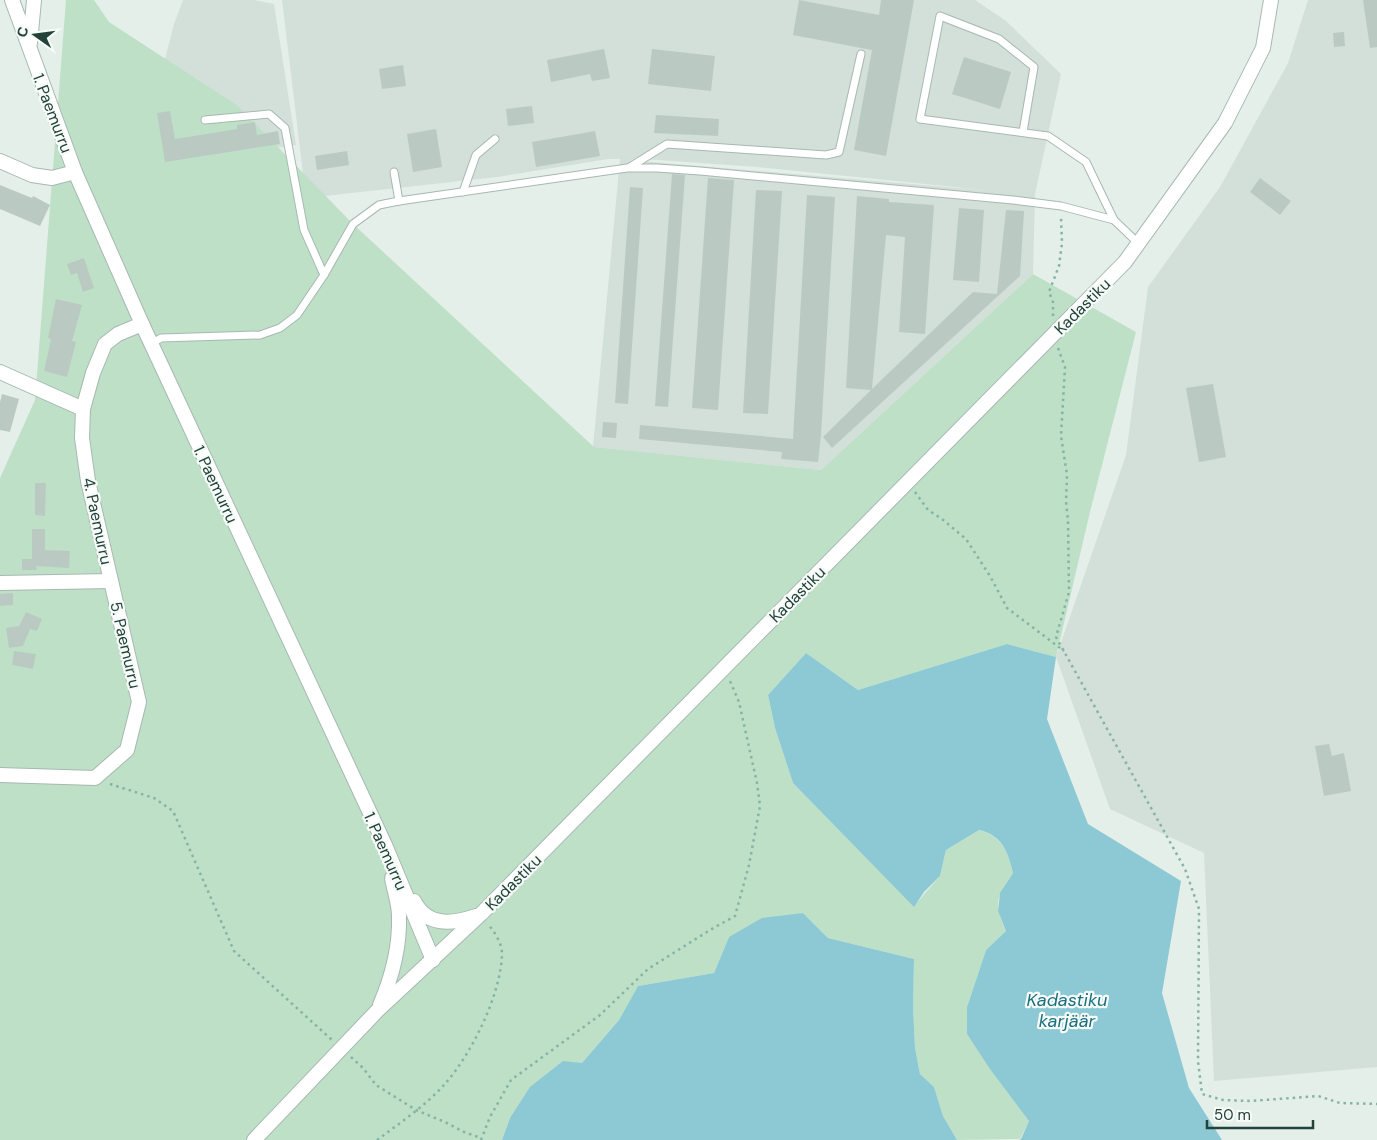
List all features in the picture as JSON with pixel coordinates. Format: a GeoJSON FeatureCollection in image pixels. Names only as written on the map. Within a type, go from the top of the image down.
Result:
{"type":"FeatureCollection","features":[{"type":"Feature","properties":{"kind":"street"},"geometry":{"type":"LineString","coordinates":[[12,0],[29,48]]}},
{"type":"Feature","properties":{"kind":"street","name":"1. Paemurru"},"geometry":{"type":"LineString","coordinates":[[34,0],[29,48],[75,172],[151,344],[385,845],[433,960]]}},
{"type":"Feature","properties":{"kind":"street","name":"Kadastiku"},"geometry":{"type":"LineString","coordinates":[[254,1140],[377,1011],[481,914],[1125,262],[1225,123],[1263,48],[1271,0]]}},
{"type":"Feature","properties":{"kind":"street"},"geometry":{"type":"LineString","coordinates":[[0,161],[32,175],[52,178],[75,172]]}},
{"type":"Feature","properties":{"kind":"street","name":"4. Paemurru"},"geometry":{"type":"LineString","coordinates":[[0,583],[111,581],[88,481],[82,438],[83,409],[93,374],[105,344],[118,334],[142,324]]}},
{"type":"Feature","properties":{"kind":"street"},"geometry":{"type":"LineString","coordinates":[[0,372],[83,409]]}},
{"type":"Feature","properties":{"kind":"street","name":"5. Paemurru"},"geometry":{"type":"LineString","coordinates":[[94,778],[127,750],[139,702],[111,581]]}},
{"type":"Feature","properties":{"kind":"street"},"geometry":{"type":"LineString","coordinates":[[0,775],[94,778]]}},
{"type":"Feature","properties":{"kind":"street"},"geometry":{"type":"LineString","coordinates":[[385,845],[418,910],[437,921],[458,922],[481,914]]}},
{"type":"Feature","properties":{"kind":"street"},"geometry":{"type":"LineString","coordinates":[[377,1011],[387,988],[396,957],[399,915],[385,845]]}},
{"type":"Feature","properties":{"kind":"lane"},"geometry":{"type":"LineString","coordinates":[[1023,132],[1034,67],[999,38],[940,16],[920,119],[1048,136],[1086,162],[1114,220],[1138,243]]}},
{"type":"Feature","properties":{"kind":"lane"},"geometry":{"type":"LineString","coordinates":[[627,168],[667,144],[826,155],[839,152],[861,54]]}},
{"type":"Feature","properties":{"kind":"lane"},"geometry":{"type":"LineString","coordinates":[[205,120],[269,114],[285,128],[304,230],[324,275]]}},
{"type":"Feature","properties":{"kind":"lane"},"geometry":{"type":"LineString","coordinates":[[463,192],[476,155],[495,139]]}},
{"type":"Feature","properties":{"kind":"lane"},"geometry":{"type":"LineString","coordinates":[[151,344],[162,338],[260,336],[280,328],[297,315],[324,275],[353,224],[379,206],[399,200],[627,168],[700,171],[1013,200],[1061,206],[1114,220]]}},
{"type":"Feature","properties":{"kind":"lane"},"geometry":{"type":"LineString","coordinates":[[394,172],[399,200]]}},
{"type":"Feature","properties":{"kind":"path"},"geometry":{"type":"LineString","coordinates":[[1061,206],[1062,243],[1059,266],[1049,292],[1053,302],[1053,334],[1065,366],[1061,436],[1067,475],[1069,592],[1056,637],[1185,869],[1199,909],[1198,1061],[1202,1094],[1223,1100],[1251,1101],[1318,1096],[1340,1103],[1377,1104]]}},
{"type":"Feature","properties":{"kind":"path"},"geometry":{"type":"LineString","coordinates":[[908,482],[928,510],[966,539],[990,576],[1006,608],[1065,652]]}},
{"type":"Feature","properties":{"kind":"path"},"geometry":{"type":"LineString","coordinates":[[94,778],[154,798],[173,811],[234,951],[363,1068],[376,1085],[416,1110],[481,1139],[490,1117],[511,1080],[600,1015],[648,970],[710,930],[736,916],[749,865],[760,806],[757,783],[739,702],[724,668]]}},
{"type":"Feature","properties":{"kind":"path"},"geometry":{"type":"LineString","coordinates":[[377,1140],[443,1086],[460,1066],[484,1020],[498,981],[502,953],[497,935],[481,914]]}},
{"type":"Feature","properties":{"kind":"shaded area"},"geometry":{"type":"Polygon","coordinates":[[[183,0],[254,0],[274,4],[296,145],[162,164],[155,98],[174,24],[183,0]]]}},
{"type":"Feature","properties":{"kind":"shaded area"},"geometry":{"type":"Polygon","coordinates":[[[282,0],[975,0],[1006,21],[1061,74],[1035,194],[1033,274],[821,470],[593,447],[620,159],[608,159],[497,177],[306,198],[282,0]],[[644,159],[628,160],[994,191],[757,167],[644,159]]]}},
{"type":"Feature","properties":{"kind":"shaded area"},"geometry":{"type":"Polygon","coordinates":[[[1308,0],[1377,0],[1377,1067],[1214,1081],[1204,853],[1110,809],[1056,657],[1126,455],[1148,287],[1220,187],[1288,63],[1308,0]]]}},
{"type":"Feature","properties":{"kind":"green space"},"geometry":{"type":"Polygon","coordinates":[[[66,0],[94,0],[109,22],[238,106],[353,224],[594,447],[821,470],[1033,274],[1136,332],[1090,512],[1056,657],[1007,644],[858,690],[806,653],[768,695],[775,728],[793,783],[914,906],[940,876],[946,850],[979,830],[993,836],[1003,846],[1013,873],[998,901],[999,913],[1006,931],[986,950],[967,1007],[967,1034],[1029,1121],[1020,1139],[957,1140],[943,1116],[934,1087],[920,1074],[915,1048],[913,1007],[914,959],[828,938],[803,913],[729,937],[714,973],[638,986],[619,1020],[582,1063],[510,1118],[502,1140],[0,1140],[0,478],[35,400],[66,0]]]}},
{"type":"Feature","properties":{"kind":"water","name":"Kadastiku karjäär"},"geometry":{"type":"Polygon","coordinates":[[[1007,644],[1056,657],[1047,719],[1088,824],[1181,881],[1162,993],[1189,1088],[1222,1140],[1019,1140],[1029,1121],[990,1069],[967,1034],[967,1007],[986,950],[1006,931],[998,911],[1000,893],[1013,873],[1003,846],[999,840],[987,832],[979,830],[946,850],[940,876],[924,892],[914,907],[793,783],[775,728],[768,695],[806,653],[858,690],[1007,644]]]}},
{"type":"Feature","properties":{"kind":"water"},"geometry":{"type":"Polygon","coordinates":[[[803,913],[828,938],[914,959],[913,1007],[915,1048],[920,1074],[934,1087],[943,1116],[957,1140],[502,1140],[510,1118],[530,1087],[563,1061],[582,1063],[619,1020],[638,986],[714,973],[729,937],[762,918],[803,913]]]}},
{"type":"Feature","properties":{"kind":"building"},"geometry":{"type":"Polygon","coordinates":[[[799,0],[879,15],[881,0],[914,0],[886,156],[854,150],[872,50],[793,35],[799,0]]]}},
{"type":"Feature","properties":{"kind":"building"},"geometry":{"type":"Polygon","coordinates":[[[1363,0],[1377,0],[1377,47],[1370,48],[1363,0]]]}},
{"type":"Feature","properties":{"kind":"building"},"geometry":{"type":"Polygon","coordinates":[[[1344,32],[1345,46],[1334,47],[1333,33],[1344,32]]]}},
{"type":"Feature","properties":{"kind":"building"},"geometry":{"type":"Polygon","coordinates":[[[604,49],[610,78],[592,81],[590,74],[551,82],[547,60],[604,49]]]}},
{"type":"Feature","properties":{"kind":"building"},"geometry":{"type":"Polygon","coordinates":[[[652,49],[715,56],[711,91],[648,84],[652,49]]]}},
{"type":"Feature","properties":{"kind":"building"},"geometry":{"type":"Polygon","coordinates":[[[964,57],[1011,72],[1000,109],[952,94],[964,57]]]}},
{"type":"Feature","properties":{"kind":"building"},"geometry":{"type":"Polygon","coordinates":[[[403,65],[406,86],[382,89],[379,69],[403,65]]]}},
{"type":"Feature","properties":{"kind":"building"},"geometry":{"type":"Polygon","coordinates":[[[532,106],[534,123],[508,126],[506,109],[532,106]]]}},
{"type":"Feature","properties":{"kind":"building"},"geometry":{"type":"Polygon","coordinates":[[[170,111],[175,139],[237,129],[237,125],[255,122],[257,135],[278,131],[280,144],[165,162],[157,113],[170,111]]]}},
{"type":"Feature","properties":{"kind":"building"},"geometry":{"type":"Polygon","coordinates":[[[656,115],[719,119],[718,136],[654,133],[656,115]]]}},
{"type":"Feature","properties":{"kind":"building"},"geometry":{"type":"Polygon","coordinates":[[[436,129],[442,167],[413,172],[407,134],[436,129]]]}},
{"type":"Feature","properties":{"kind":"building"},"geometry":{"type":"Polygon","coordinates":[[[595,131],[600,156],[536,167],[532,142],[595,131]]]}},
{"type":"Feature","properties":{"kind":"building"},"geometry":{"type":"Polygon","coordinates":[[[347,151],[349,165],[317,170],[315,156],[347,151]]]}},
{"type":"Feature","properties":{"kind":"building"},"geometry":{"type":"Polygon","coordinates":[[[672,174],[685,175],[668,407],[655,406],[672,174]]]}},
{"type":"Feature","properties":{"kind":"building"},"geometry":{"type":"Polygon","coordinates":[[[708,178],[734,180],[718,410],[692,408],[708,178]]]}},
{"type":"Feature","properties":{"kind":"building"},"geometry":{"type":"Polygon","coordinates":[[[1260,178],[1291,201],[1280,215],[1250,192],[1260,178]]]}},
{"type":"Feature","properties":{"kind":"building"},"geometry":{"type":"Polygon","coordinates":[[[0,185],[32,198],[33,196],[50,205],[40,226],[0,209],[0,185]]]}},
{"type":"Feature","properties":{"kind":"building"},"geometry":{"type":"Polygon","coordinates":[[[630,187],[643,188],[628,404],[615,403],[630,187]]]}},
{"type":"Feature","properties":{"kind":"building"},"geometry":{"type":"Polygon","coordinates":[[[756,190],[782,191],[768,414],[743,413],[756,190]]]}},
{"type":"Feature","properties":{"kind":"building"},"geometry":{"type":"Polygon","coordinates":[[[807,195],[835,197],[818,462],[781,459],[782,452],[639,439],[640,425],[793,439],[807,195]]]}},
{"type":"Feature","properties":{"kind":"building"},"geometry":{"type":"Polygon","coordinates":[[[857,196],[889,199],[889,202],[934,205],[925,334],[899,332],[905,237],[886,235],[872,389],[973,292],[997,294],[1006,210],[1024,211],[1020,276],[832,448],[823,437],[871,390],[846,388],[857,196]]]}},
{"type":"Feature","properties":{"kind":"building"},"geometry":{"type":"Polygon","coordinates":[[[959,208],[984,210],[979,282],[953,280],[959,208]]]}},
{"type":"Feature","properties":{"kind":"building"},"geometry":{"type":"Polygon","coordinates":[[[84,258],[94,288],[83,292],[77,273],[71,275],[67,264],[84,258]]]}},
{"type":"Feature","properties":{"kind":"building"},"geometry":{"type":"Polygon","coordinates":[[[56,299],[82,305],[72,341],[76,342],[67,377],[44,371],[51,339],[48,338],[56,299]]]}},
{"type":"Feature","properties":{"kind":"building"},"geometry":{"type":"Polygon","coordinates":[[[1213,384],[1226,457],[1199,462],[1186,388],[1213,384]]]}},
{"type":"Feature","properties":{"kind":"building"},"geometry":{"type":"Polygon","coordinates":[[[2,394],[19,399],[10,432],[0,430],[0,402],[2,394]]]}},
{"type":"Feature","properties":{"kind":"building"},"geometry":{"type":"Polygon","coordinates":[[[603,422],[617,423],[616,438],[602,437],[603,422]]]}},
{"type":"Feature","properties":{"kind":"building"},"geometry":{"type":"Polygon","coordinates":[[[35,483],[46,483],[45,516],[35,515],[35,483]]]}},
{"type":"Feature","properties":{"kind":"building"},"geometry":{"type":"Polygon","coordinates":[[[32,529],[45,529],[45,550],[70,551],[69,568],[36,566],[37,570],[22,570],[22,559],[32,559],[32,529]]]}},
{"type":"Feature","properties":{"kind":"building"},"geometry":{"type":"Polygon","coordinates":[[[13,593],[13,605],[0,606],[0,594],[13,593]]]}},
{"type":"Feature","properties":{"kind":"building"},"geometry":{"type":"Polygon","coordinates":[[[26,612],[42,619],[37,631],[30,629],[23,646],[9,648],[6,628],[19,626],[26,612]]]}},
{"type":"Feature","properties":{"kind":"building"},"geometry":{"type":"Polygon","coordinates":[[[14,651],[36,654],[33,669],[12,665],[14,651]]]}},
{"type":"Feature","properties":{"kind":"building"},"geometry":{"type":"Polygon","coordinates":[[[1329,744],[1332,756],[1344,753],[1351,791],[1324,796],[1315,746],[1329,744]]]}}]}
